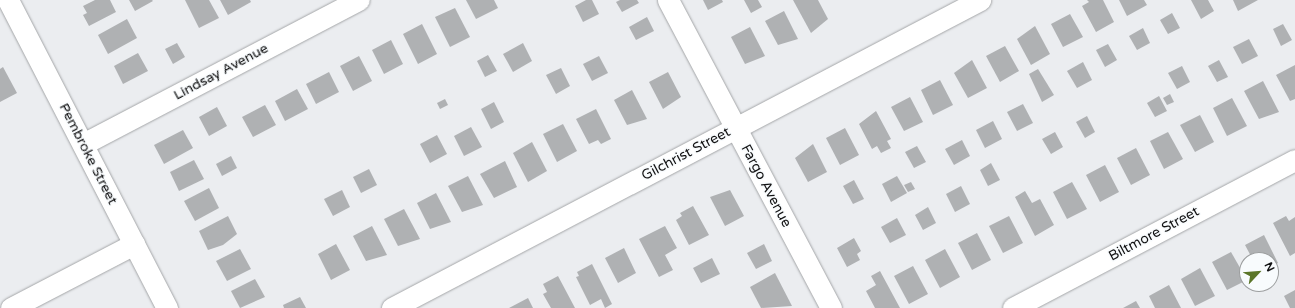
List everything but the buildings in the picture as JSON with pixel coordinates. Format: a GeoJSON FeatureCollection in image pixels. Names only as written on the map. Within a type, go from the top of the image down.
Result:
{"type":"FeatureCollection","features":[{"type":"Feature","properties":{"kind":"street","name":"Lindsay Avenue"},"geometry":{"type":"LineString","coordinates":[[83,144],[359,0]]}},
{"type":"Feature","properties":{"kind":"street","name":"Fargo Avenue"},"geometry":{"type":"LineString","coordinates":[[668,0],[831,308]]}},
{"type":"Feature","properties":{"kind":"street","name":"Gilchrist Street"},"geometry":{"type":"LineString","coordinates":[[392,308],[980,0]]}},
{"type":"Feature","properties":{"kind":"street","name":"Pembroke Street"},"geometry":{"type":"LineString","coordinates":[[7,7],[83,144],[167,308]]}},
{"type":"Feature","properties":{"kind":"street","name":"Biltmore Street"},"geometry":{"type":"LineString","coordinates":[[1013,308],[1295,160]]}},
{"type":"Feature","properties":{"kind":"street"},"geometry":{"type":"LineString","coordinates":[[11,308],[134,244]]}}]}
